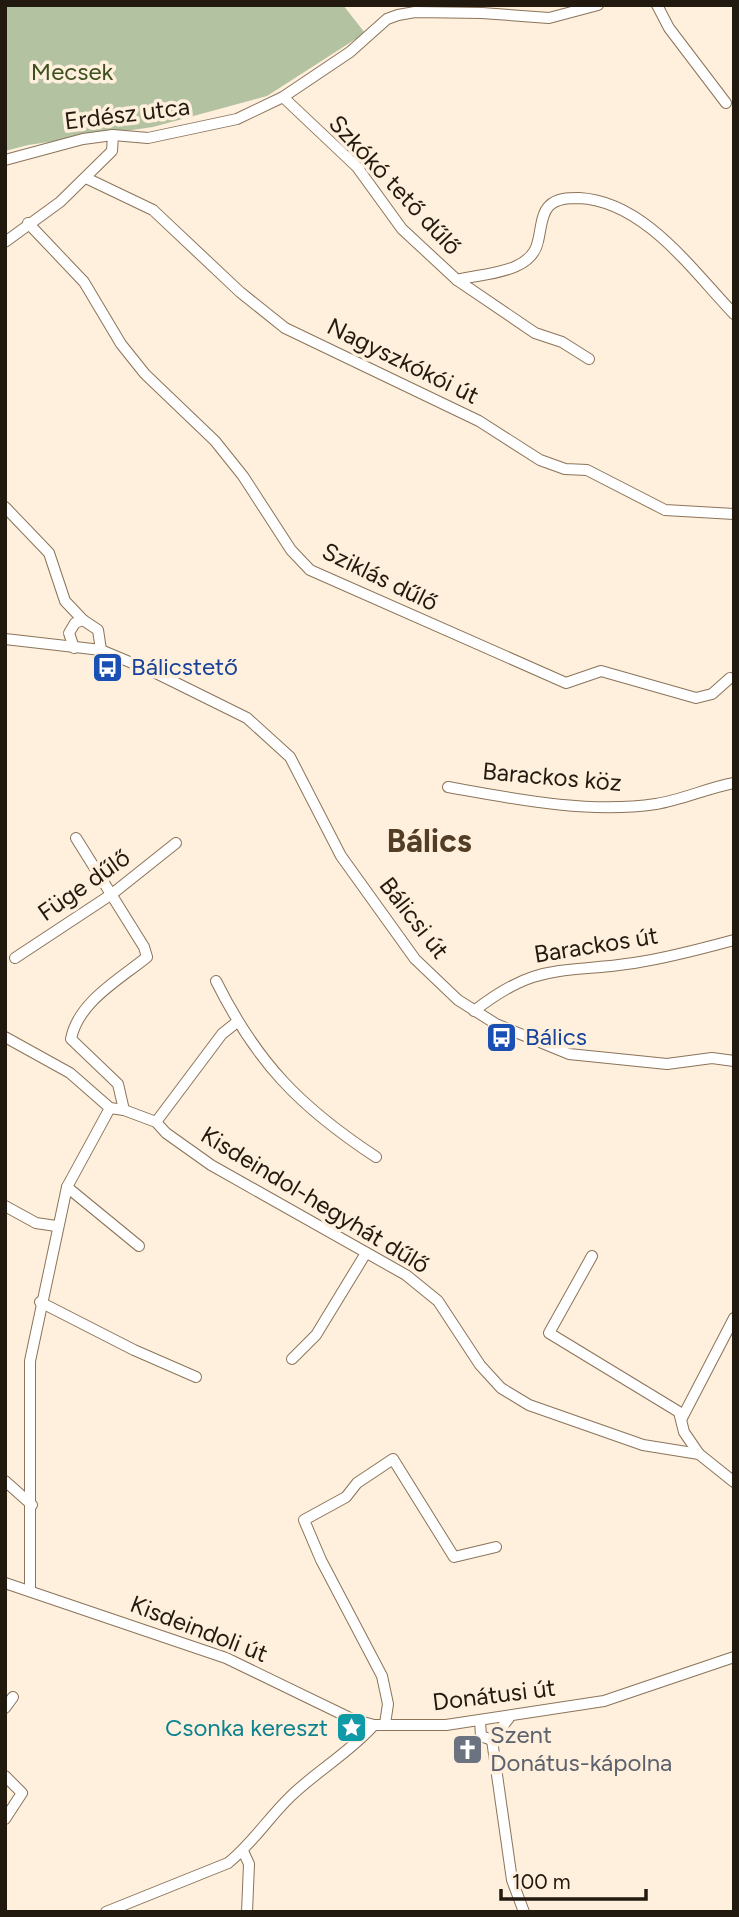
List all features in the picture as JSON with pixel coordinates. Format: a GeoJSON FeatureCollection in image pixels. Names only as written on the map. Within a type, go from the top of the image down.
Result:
{"type":"FeatureCollection","features":[{"type":"Feature","properties":{"kind":"street","name":"Erdész utca"},"geometry":{"type":"LineString","coordinates":[[5,160],[53,145],[113,135],[148,138],[237,119],[283,97],[350,52],[387,19],[398,15],[415,12],[482,13],[549,18],[598,5]]}},
{"type":"Feature","properties":{"kind":"street"},"geometry":{"type":"LineString","coordinates":[[657,5],[669,28],[726,103]]}},
{"type":"Feature","properties":{"kind":"street","name":"Szkókó tető dűlő"},"geometry":{"type":"LineString","coordinates":[[283,97],[356,167],[402,229],[457,280],[524,263],[537,247],[545,212],[551,204],[562,199],[595,199],[610,202],[661,239],[734,314]]}},
{"type":"Feature","properties":{"kind":"street"},"geometry":{"type":"LineString","coordinates":[[5,242],[60,202],[86,178],[113,151],[113,135]]}},
{"type":"Feature","properties":{"kind":"street","name":"Nagyszkókói út"},"geometry":{"type":"LineString","coordinates":[[86,178],[153,210],[240,292],[285,328],[479,421],[540,460],[565,469],[587,470],[665,510],[734,514]]}},
{"type":"Feature","properties":{"kind":"street","name":"Sziklás dűlő"},"geometry":{"type":"LineString","coordinates":[[28,223],[84,282],[121,344],[145,374],[222,450],[243,476],[284,541],[310,570],[566,683],[601,671],[696,698],[712,694],[730,678]]}},
{"type":"Feature","properties":{"kind":"street"},"geometry":{"type":"LineString","coordinates":[[457,280],[535,332],[562,342],[589,359]]}},
{"type":"Feature","properties":{"kind":"street"},"geometry":{"type":"LineString","coordinates":[[5,507],[49,553],[65,601],[83,620],[98,630],[101,650]]}},
{"type":"Feature","properties":{"kind":"street"},"geometry":{"type":"LineString","coordinates":[[74,648],[69,630],[83,620]]}},
{"type":"Feature","properties":{"kind":"street","name":"Bálicsi út"},"geometry":{"type":"LineString","coordinates":[[5,639],[101,650],[247,718],[290,757],[341,856],[415,959],[438,983],[474,1012],[519,1035],[569,1054],[667,1064],[712,1058],[734,1061]]}},
{"type":"Feature","properties":{"kind":"street","name":"Barackos köz"},"geometry":{"type":"LineString","coordinates":[[448,787],[522,800],[601,807],[658,804],[705,788],[734,783]]}},
{"type":"Feature","properties":{"kind":"street"},"geometry":{"type":"LineString","coordinates":[[76,838],[112,894],[147,957],[97,997],[74,1025],[71,1039],[118,1084],[124,1110]]}},
{"type":"Feature","properties":{"kind":"street","name":"Füge dűlő"},"geometry":{"type":"LineString","coordinates":[[15,958],[112,894],[176,843]]}},
{"type":"Feature","properties":{"kind":"street","name":"Barackos út"},"geometry":{"type":"LineString","coordinates":[[474,1012],[505,989],[545,971],[634,963],[734,940]]}},
{"type":"Feature","properties":{"kind":"street"},"geometry":{"type":"LineString","coordinates":[[216,981],[237,1023],[288,1089],[328,1125],[376,1157]]}},
{"type":"Feature","properties":{"kind":"street"},"geometry":{"type":"LineString","coordinates":[[156,1122],[222,1034],[237,1023]]}},
{"type":"Feature","properties":{"kind":"street"},"geometry":{"type":"LineString","coordinates":[[5,1037],[70,1073],[110,1108],[67,1187],[56,1226],[30,1361],[30,1590]]}},
{"type":"Feature","properties":{"kind":"street","name":"Kisdeindol-hegyhát dűlő"},"geometry":{"type":"LineString","coordinates":[[110,1108],[124,1110],[156,1122],[166,1133],[211,1165],[407,1275],[438,1301],[480,1365],[501,1388],[529,1405],[643,1445],[699,1454],[734,1482]]}},
{"type":"Feature","properties":{"kind":"street"},"geometry":{"type":"LineString","coordinates":[[67,1187],[139,1246]]}},
{"type":"Feature","properties":{"kind":"street"},"geometry":{"type":"LineString","coordinates":[[5,1206],[36,1223],[56,1226]]}},
{"type":"Feature","properties":{"kind":"street"},"geometry":{"type":"LineString","coordinates":[[292,1359],[316,1335],[366,1253]]}},
{"type":"Feature","properties":{"kind":"street"},"geometry":{"type":"LineString","coordinates":[[592,1256],[549,1333],[679,1412],[684,1432],[699,1454]]}},
{"type":"Feature","properties":{"kind":"street"},"geometry":{"type":"LineString","coordinates":[[40,1302],[134,1350],[195,1377]]}},
{"type":"Feature","properties":{"kind":"street"},"geometry":{"type":"LineString","coordinates":[[682,1418],[734,1318]]}},
{"type":"Feature","properties":{"kind":"street"},"geometry":{"type":"LineString","coordinates":[[385,1724],[388,1704],[382,1676],[327,1571],[304,1520],[346,1497],[357,1483],[393,1459],[454,1556],[496,1547]]}},
{"type":"Feature","properties":{"kind":"street"},"geometry":{"type":"LineString","coordinates":[[5,1481],[32,1505]]}},
{"type":"Feature","properties":{"kind":"street","name":"Kisdeindoli út"},"geometry":{"type":"LineString","coordinates":[[5,1583],[226,1658],[352,1719],[374,1725]]}},
{"type":"Feature","properties":{"kind":"street","name":"Donátusi út"},"geometry":{"type":"LineString","coordinates":[[374,1725],[446,1725],[509,1718],[604,1701],[734,1657]]}},
{"type":"Feature","properties":{"kind":"street"},"geometry":{"type":"LineString","coordinates":[[5,1708],[13,1697]]}},
{"type":"Feature","properties":{"kind":"street"},"geometry":{"type":"LineString","coordinates":[[509,1718],[492,1740],[512,1880],[524,1912]]}},
{"type":"Feature","properties":{"kind":"street"},"geometry":{"type":"LineString","coordinates":[[480,1721],[481,1736],[492,1740]]}},
{"type":"Feature","properties":{"kind":"street"},"geometry":{"type":"LineString","coordinates":[[106,1912],[135,1907],[210,1872],[243,1851],[292,1795],[374,1725]]}},
{"type":"Feature","properties":{"kind":"street"},"geometry":{"type":"LineString","coordinates":[[5,1776],[22,1793],[5,1819]]}},
{"type":"Feature","properties":{"kind":"street"},"geometry":{"type":"LineString","coordinates":[[243,1851],[249,1864],[247,1912]]}},
{"type":"Feature","properties":{"kind":"green space","name":"Mecsek"},"geometry":{"type":"Polygon","coordinates":[[[5,5],[343,5],[365,33],[267,96],[153,127],[28,145],[5,151],[5,5]]]}},
{"type":"Feature","properties":{"kind":"place","name":"Bálicstető"},"geometry":{"type":"Point","coordinates":[108,667]}},
{"type":"Feature","properties":{"kind":"place","name":"Bálics"},"geometry":{"type":"Point","coordinates":[502,1037]}},
{"type":"Feature","properties":{"kind":"place","name":"Csonka kereszt"},"geometry":{"type":"Point","coordinates":[351,1728]}},
{"type":"Feature","properties":{"kind":"place","name":"Szent Donátus-kápolna"},"geometry":{"type":"Point","coordinates":[467,1749]}},
{"type":"Feature","properties":{"kind":"district","name":"Bálics"},"geometry":{"type":"Point","coordinates":[429,841]}}]}
